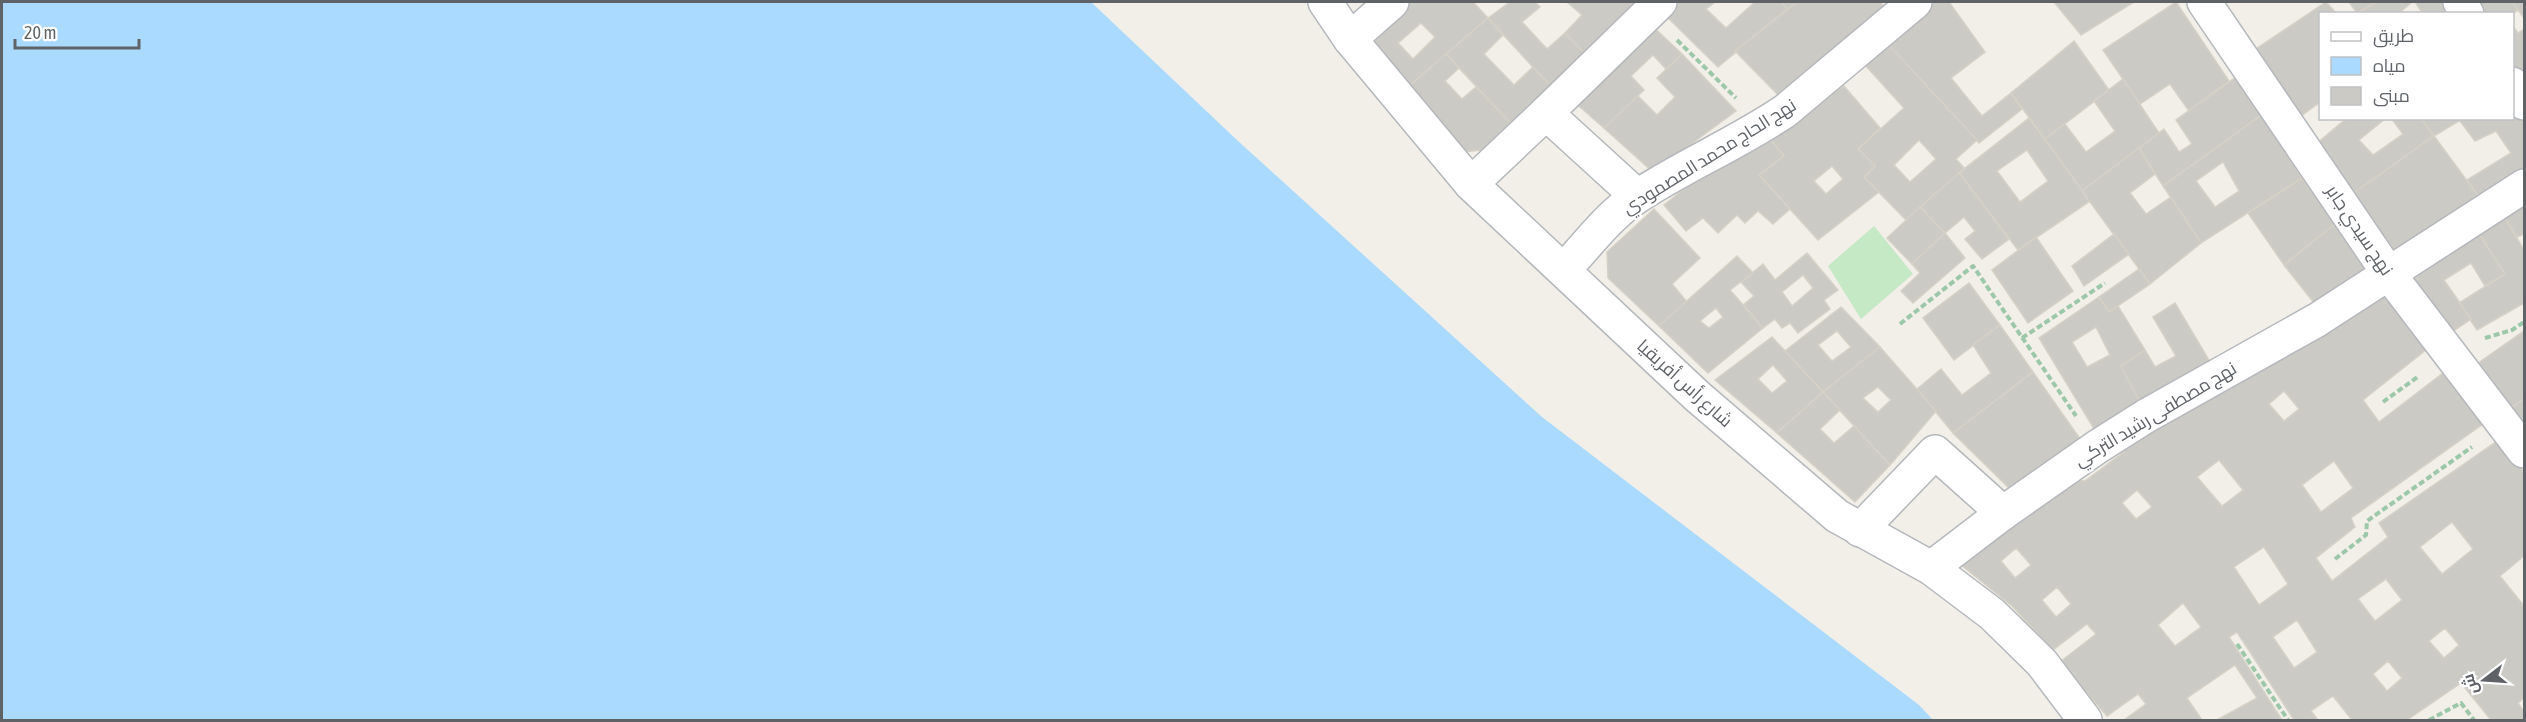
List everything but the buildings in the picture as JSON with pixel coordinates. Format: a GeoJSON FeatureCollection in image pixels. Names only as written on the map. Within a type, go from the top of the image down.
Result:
{"type":"FeatureCollection","features":[{"type":"Feature","properties":{"kind":"street","name":"شارع رأس أفريقيا"},"geometry":{"type":"LineString","coordinates":[[1325,2],[1350,39],[1471,184],[1697,396],[1837,516],[1931,568],[1992,614],[2042,663],[2085,720]]}},
{"type":"Feature","properties":{"kind":"street"},"geometry":{"type":"LineString","coordinates":[[1350,39],[1392,2]]}},
{"type":"Feature","properties":{"kind":"street","name":"نهج الحاج محمد المصمودي"},"geometry":{"type":"LineString","coordinates":[[1564,270],[1605,225],[1638,196],[1764,126],[1808,94],[1915,2]]}},
{"type":"Feature","properties":{"kind":"street","name":"نهج سيدي جابر"},"geometry":{"type":"LineString","coordinates":[[2204,2],[2389,274],[2524,451]]}},
{"type":"Feature","properties":{"kind":"street"},"geometry":{"type":"LineString","coordinates":[[1471,184],[1655,7]]}},
{"type":"Feature","properties":{"kind":"street"},"geometry":{"type":"LineString","coordinates":[[2514,87],[2524,103]]}},
{"type":"Feature","properties":{"kind":"street"},"geometry":{"type":"LineString","coordinates":[[1546,113],[1638,196]]}},
{"type":"Feature","properties":{"kind":"street","name":"نهج مصطفى رشيد التركي"},"geometry":{"type":"LineString","coordinates":[[1931,568],[2003,513],[2097,447],[2146,416],[2317,320],[2524,186]]}},
{"type":"Feature","properties":{"kind":"street"},"geometry":{"type":"LineString","coordinates":[[1860,530],[1935,452],[2003,513]]}},
{"type":"Feature","properties":{"kind":"path"},"geometry":{"type":"LineString","coordinates":[[1655,7],[1764,126]]}},
{"type":"Feature","properties":{"kind":"path"},"geometry":{"type":"LineString","coordinates":[[1900,324],[1973,266],[2097,447]]}},
{"type":"Feature","properties":{"kind":"path"},"geometry":{"type":"LineString","coordinates":[[2022,338],[2105,283]]}},
{"type":"Feature","properties":{"kind":"path"},"geometry":{"type":"LineString","coordinates":[[2335,559],[2366,535],[2367,521],[2504,424]]}},
{"type":"Feature","properties":{"kind":"path"},"geometry":{"type":"LineString","coordinates":[[2238,644],[2288,720]]}},
{"type":"Feature","properties":{"kind":"path"},"geometry":{"type":"LineString","coordinates":[[2429,720],[2461,703],[2474,720]]}},
{"type":"Feature","properties":{"kind":"green space"},"geometry":{"type":"Polygon","coordinates":[[[1874,226],[1913,274],[1861,319],[1828,266],[1874,226]]]}},
{"type":"Feature","properties":{"kind":"water"},"geometry":{"type":"Polygon","coordinates":[[[2,2],[1091,2],[1238,141],[1542,417],[1919,705],[1933,720],[2,720],[2,2]]]}}]}
